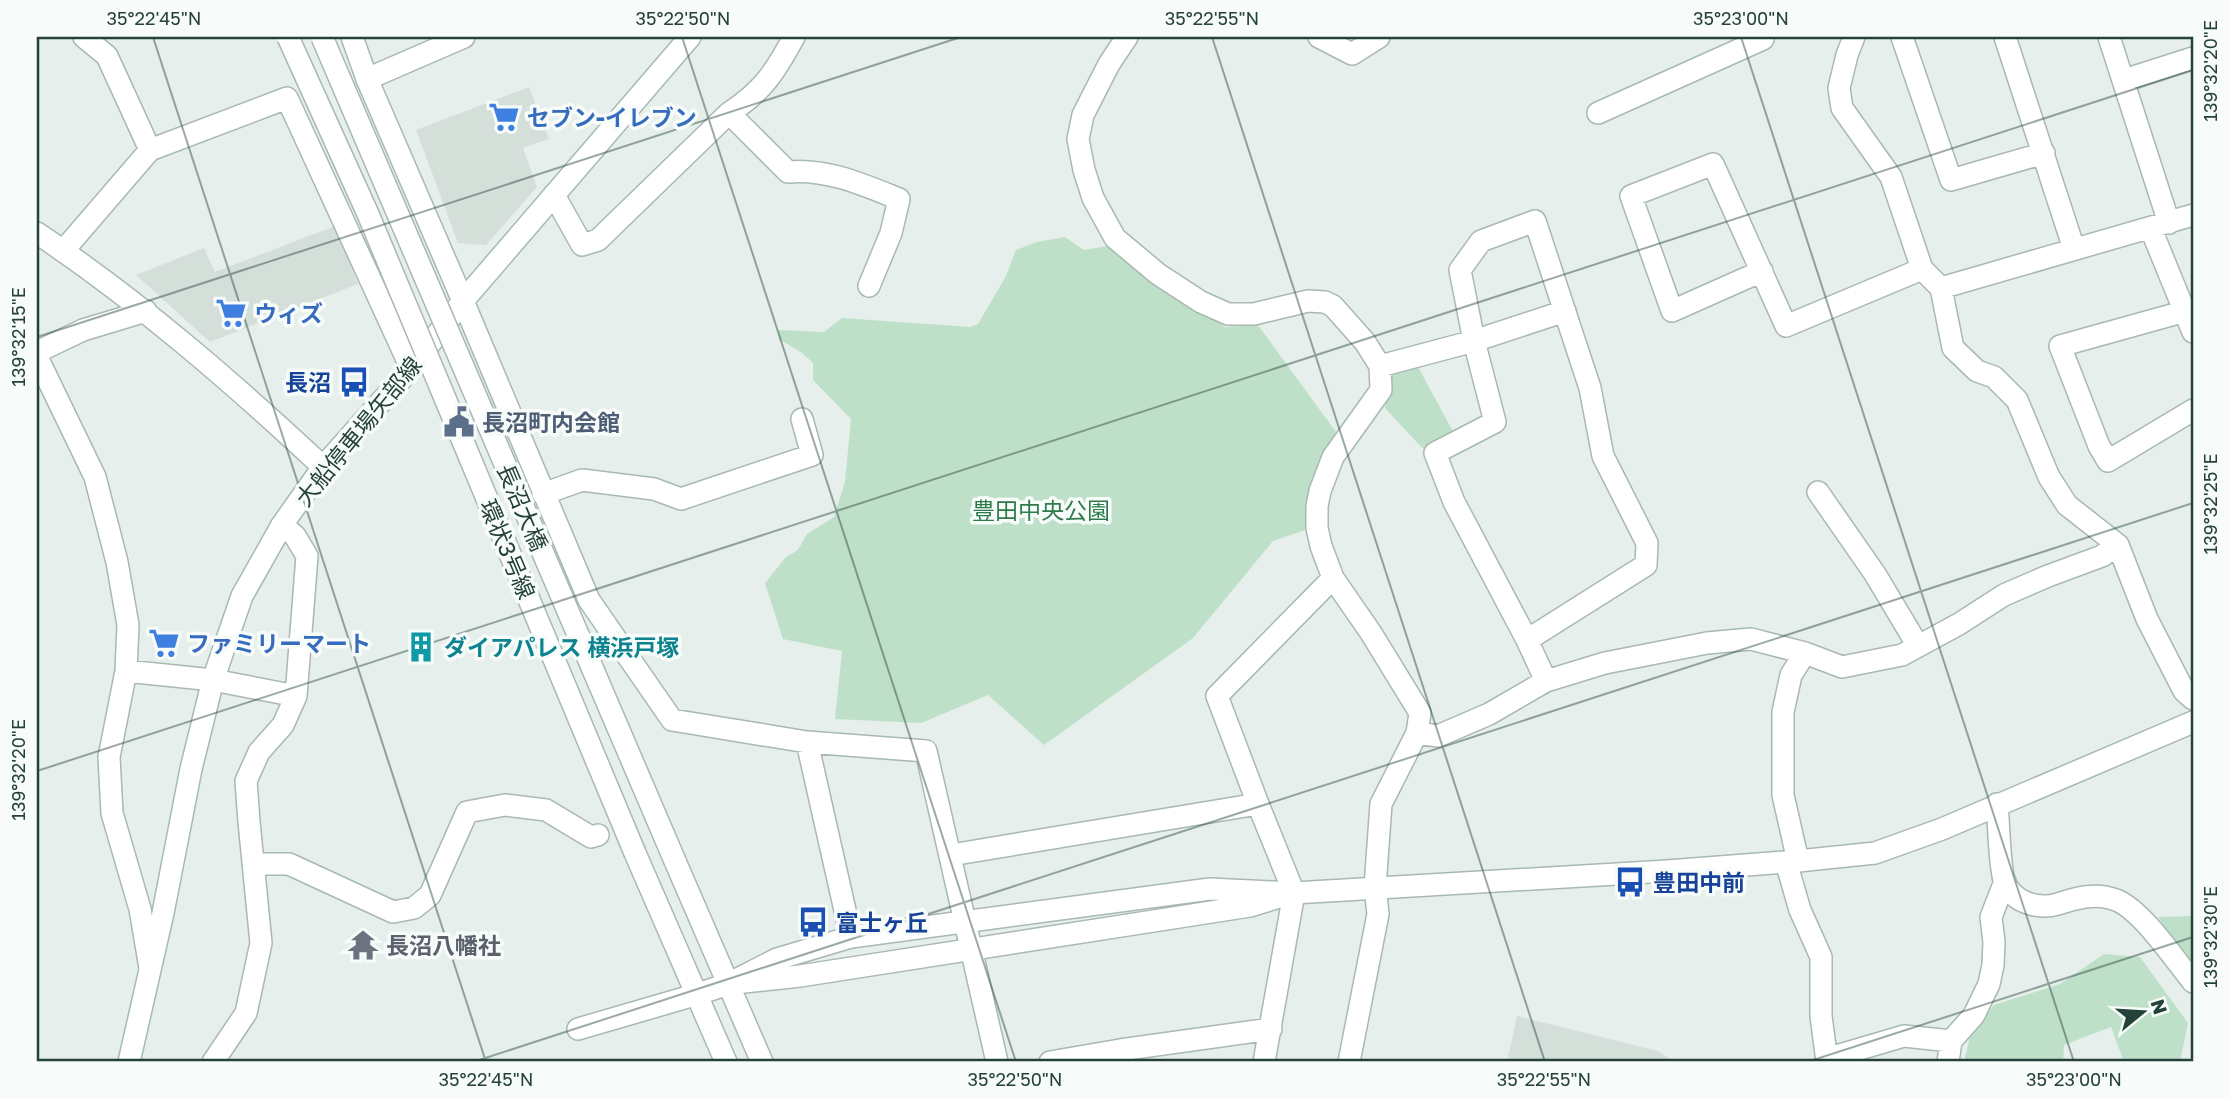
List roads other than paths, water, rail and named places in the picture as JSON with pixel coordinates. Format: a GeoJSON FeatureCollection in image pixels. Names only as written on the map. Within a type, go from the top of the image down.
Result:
{"type":"FeatureCollection","features":[{"type":"Feature","properties":{"kind":"street"},"geometry":{"type":"LineString","coordinates":[[84,37],[107,56],[150,150]]}},
{"type":"Feature","properties":{"kind":"street","name":"環状3号線"},"geometry":{"type":"LineString","coordinates":[[288,37],[368,214],[635,853],[726,1062]]}},
{"type":"Feature","properties":{"kind":"street","name":"長沼大橋"},"geometry":{"type":"LineString","coordinates":[[322,37],[728,984]]}},
{"type":"Feature","properties":{"kind":"street"},"geometry":{"type":"LineString","coordinates":[[352,37],[367,79],[589,600],[672,720],[807,742],[926,751],[997,1062]]}},
{"type":"Feature","properties":{"kind":"street"},"geometry":{"type":"LineString","coordinates":[[367,79],[464,37]]}},
{"type":"Feature","properties":{"kind":"street","name":"大船停車場矢部線"},"geometry":{"type":"LineString","coordinates":[[129,1062],[212,680],[242,596],[282,525],[323,467],[411,368],[463,301],[690,37]]}},
{"type":"Feature","properties":{"kind":"street"},"geometry":{"type":"LineString","coordinates":[[554,195],[582,245],[598,240],[729,113],[768,82],[794,37]]}},
{"type":"Feature","properties":{"kind":"street"},"geometry":{"type":"LineString","coordinates":[[1127,37],[1109,64],[1083,116],[1079,139],[1084,170],[1093,198],[1115,238],[1158,274],[1201,302],[1228,314],[1254,314],[1308,300],[1325,302],[1333,306],[1365,342],[1380,366],[1381,390],[1332,457],[1320,491],[1317,527],[1333,578],[1371,633],[1420,713],[1417,733],[1381,804],[1375,887],[1378,914],[1349,1062]]}},
{"type":"Feature","properties":{"kind":"street"},"geometry":{"type":"LineString","coordinates":[[1319,37],[1352,54],[1379,37]]}},
{"type":"Feature","properties":{"kind":"street"},"geometry":{"type":"LineString","coordinates":[[1598,113],[1763,39],[1762,37]]}},
{"type":"Feature","properties":{"kind":"street"},"geometry":{"type":"LineString","coordinates":[[1854,37],[1839,88],[1842,108],[1891,177],[1922,269],[1941,288],[1953,348],[1977,371],[1994,377],[2017,400],[2049,477],[2067,505],[2118,545],[2147,618],[2184,691],[2193,699]]}},
{"type":"Feature","properties":{"kind":"street"},"geometry":{"type":"LineString","coordinates":[[1902,37],[1951,180],[2044,153]]}},
{"type":"Feature","properties":{"kind":"street"},"geometry":{"type":"LineString","coordinates":[[2005,37],[2074,249]]}},
{"type":"Feature","properties":{"kind":"street"},"geometry":{"type":"LineString","coordinates":[[2109,37],[2124,80],[2160,226],[2190,318],[2060,346],[2099,446],[2108,461],[2193,410]]}},
{"type":"Feature","properties":{"kind":"street"},"geometry":{"type":"LineString","coordinates":[[2124,80],[2193,58]]}},
{"type":"Feature","properties":{"kind":"street"},"geometry":{"type":"LineString","coordinates":[[63,251],[150,150],[287,98],[411,368]]}},
{"type":"Feature","properties":{"kind":"street"},"geometry":{"type":"LineString","coordinates":[[729,113],[788,172],[805,170],[854,181],[899,198],[891,233],[869,286]]}},
{"type":"Feature","properties":{"kind":"street"},"geometry":{"type":"LineString","coordinates":[[1762,271],[1672,312],[1631,196],[1713,164],[1762,271],[1786,326],[1922,269]]}},
{"type":"Feature","properties":{"kind":"street"},"geometry":{"type":"LineString","coordinates":[[1941,288],[2193,215]]}},
{"type":"Feature","properties":{"kind":"street"},"geometry":{"type":"LineString","coordinates":[[1527,640],[1646,565],[1647,543],[1603,456],[1590,388],[1535,222],[1481,241],[1460,270],[1474,341],[1495,422],[1435,453],[1454,502],[1546,681]]}},
{"type":"Feature","properties":{"kind":"street"},"geometry":{"type":"LineString","coordinates":[[37,233],[146,311],[238,388],[323,467]]}},
{"type":"Feature","properties":{"kind":"street"},"geometry":{"type":"LineString","coordinates":[[146,311],[83,330],[37,355],[95,477],[117,562],[128,625],[126,671],[109,757],[112,813],[140,909],[150,970]]}},
{"type":"Feature","properties":{"kind":"street"},"geometry":{"type":"LineString","coordinates":[[1380,366],[1474,341],[1565,311]]}},
{"type":"Feature","properties":{"kind":"street"},"geometry":{"type":"LineString","coordinates":[[543,494],[582,480],[654,489],[681,499],[812,455],[802,419]]}},
{"type":"Feature","properties":{"kind":"street"},"geometry":{"type":"LineString","coordinates":[[1818,492],[1875,574],[1918,646]]}},
{"type":"Feature","properties":{"kind":"street"},"geometry":{"type":"LineString","coordinates":[[213,1062],[246,1013],[261,943],[246,781],[259,752],[283,725],[296,696],[307,556],[295,536],[282,525]]}},
{"type":"Feature","properties":{"kind":"street"},"geometry":{"type":"LineString","coordinates":[[1417,733],[1438,736],[1489,714],[1546,681],[1605,663],[1707,643],[1751,639],[1805,653],[1842,667],[1902,655],[1959,624],[2004,595],[2102,556],[2118,545]]}},
{"type":"Feature","properties":{"kind":"street"},"geometry":{"type":"LineString","coordinates":[[1264,1062],[1294,893],[1217,696],[1333,578]]}},
{"type":"Feature","properties":{"kind":"street"},"geometry":{"type":"LineString","coordinates":[[1805,653],[1791,675],[1783,712],[1783,795],[1800,910],[1821,957],[1821,1016],[1827,1061],[1904,1036],[1951,1041]]}},
{"type":"Feature","properties":{"kind":"street"},"geometry":{"type":"LineString","coordinates":[[126,671],[212,680],[296,696]]}},
{"type":"Feature","properties":{"kind":"street"},"geometry":{"type":"LineString","coordinates":[[578,1029],[728,984],[777,959],[851,937],[965,921],[1210,889],[1294,893],[1792,862],[1875,853],[1942,829],[2193,722]]}},
{"type":"Feature","properties":{"kind":"street"},"geometry":{"type":"LineString","coordinates":[[807,742],[851,937]]}},
{"type":"Feature","properties":{"kind":"street"},"geometry":{"type":"LineString","coordinates":[[951,855],[1258,804]]}},
{"type":"Feature","properties":{"kind":"street"},"geometry":{"type":"LineString","coordinates":[[1948,1062],[1951,1041],[1974,1015],[1989,984],[1993,965],[1991,917],[2004,881],[1997,804]]}},
{"type":"Feature","properties":{"kind":"street"},"geometry":{"type":"LineString","coordinates":[[254,864],[289,864],[393,912],[414,908],[430,895],[467,811],[505,805],[546,810],[591,837],[598,835]]}},
{"type":"Feature","properties":{"kind":"street"},"geometry":{"type":"LineString","coordinates":[[2004,881],[2014,894],[2036,906],[2051,906],[2091,896],[2117,900],[2129,907],[2151,930],[2193,982]]}},
{"type":"Feature","properties":{"kind":"street"},"geometry":{"type":"LineString","coordinates":[[728,984],[800,976],[1250,906],[1294,893]]}},
{"type":"Feature","properties":{"kind":"street"},"geometry":{"type":"LineString","coordinates":[[728,984],[762,1062]]}},
{"type":"Feature","properties":{"kind":"street"},"geometry":{"type":"LineString","coordinates":[[1059,1062],[1122,1056],[1271,1029]]}},
{"type":"Feature","properties":{"kind":"place","name":"セブン-イレブン"},"geometry":{"type":"Point","coordinates":[504,117]}},
{"type":"Feature","properties":{"kind":"place","name":"ウィズ"},"geometry":{"type":"Point","coordinates":[231,313]}},
{"type":"Feature","properties":{"kind":"place","name":"長沼"},"geometry":{"type":"Point","coordinates":[354,382]}},
{"type":"Feature","properties":{"kind":"place","name":"長沼町内会館"},"geometry":{"type":"Point","coordinates":[459,422]}},
{"type":"Feature","properties":{"kind":"place","name":"ファミリーマート"},"geometry":{"type":"Point","coordinates":[164,643]}},
{"type":"Feature","properties":{"kind":"place","name":"ダイアパレス 横浜戸塚"},"geometry":{"type":"Point","coordinates":[421,647]}},
{"type":"Feature","properties":{"kind":"place","name":"豊田中前"},"geometry":{"type":"Point","coordinates":[1630,882]}},
{"type":"Feature","properties":{"kind":"place","name":"富士ヶ丘"},"geometry":{"type":"Point","coordinates":[813,922]}},
{"type":"Feature","properties":{"kind":"place","name":"長沼八幡社"},"geometry":{"type":"Point","coordinates":[363,945]}},
{"type":"Feature","properties":{"kind":"park label","name":"豊田中央公園"},"geometry":{"type":"Point","coordinates":[1041,510]}}]}
